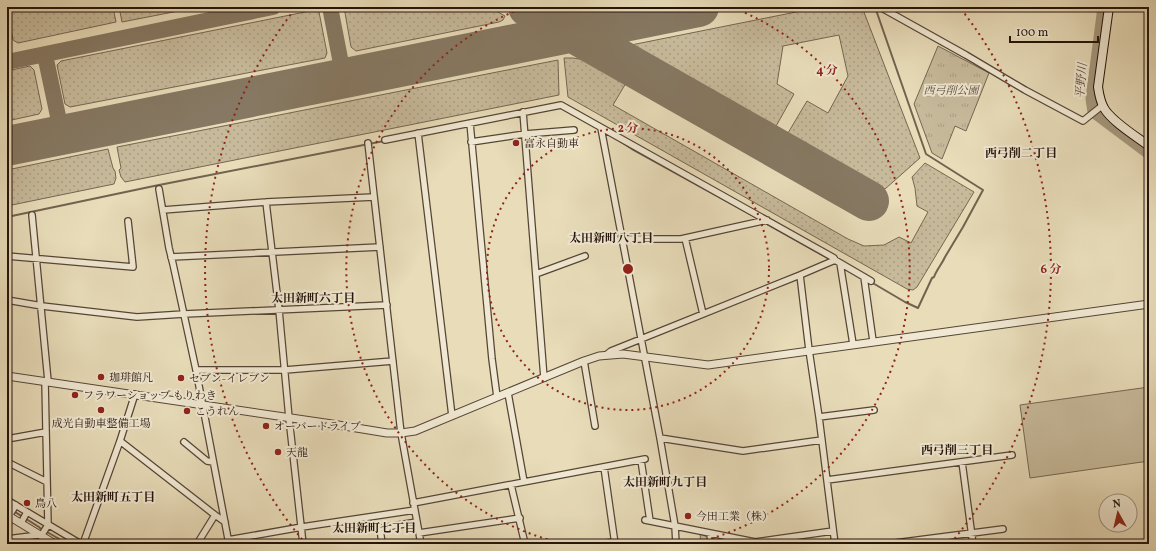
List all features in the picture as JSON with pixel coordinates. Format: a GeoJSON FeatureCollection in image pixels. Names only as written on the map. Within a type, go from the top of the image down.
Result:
{"type":"FeatureCollection","features":[{"type":"Feature","properties":{"kind":"main road"},"geometry":{"type":"LineString","coordinates":[[1109,7],[1098,87],[1100,108],[1149,146]]}},
{"type":"Feature","properties":{"kind":"street"},"geometry":{"type":"LineString","coordinates":[[880,7],[1025,90],[1083,121],[1100,108]]}},
{"type":"Feature","properties":{"kind":"street"},"geometry":{"type":"LineString","coordinates":[[385,140],[561,105],[834,258],[837,262],[871,281]]}},
{"type":"Feature","properties":{"kind":"street"},"geometry":{"type":"LineString","coordinates":[[523,112],[544,378]]}},
{"type":"Feature","properties":{"kind":"street"},"geometry":{"type":"LineString","coordinates":[[470,123],[492,359],[497,397]]}},
{"type":"Feature","properties":{"kind":"street"},"geometry":{"type":"LineString","coordinates":[[602,128],[660,438],[675,526],[676,544]]}},
{"type":"Feature","properties":{"kind":"street"},"geometry":{"type":"LineString","coordinates":[[471,142],[524,134],[574,130]]}},
{"type":"Feature","properties":{"kind":"street"},"geometry":{"type":"LineString","coordinates":[[418,133],[452,416]]}},
{"type":"Feature","properties":{"kind":"street"},"geometry":{"type":"LineString","coordinates":[[368,143],[401,433],[421,544]]}},
{"type":"Feature","properties":{"kind":"street"},"geometry":{"type":"LineString","coordinates":[[159,189],[169,248],[196,370],[228,542],[302,527],[415,510]]}},
{"type":"Feature","properties":{"kind":"street"},"geometry":{"type":"LineString","coordinates":[[163,210],[266,202],[374,198]]}},
{"type":"Feature","properties":{"kind":"street"},"geometry":{"type":"LineString","coordinates":[[266,202],[273,252],[303,544]]}},
{"type":"Feature","properties":{"kind":"street"},"geometry":{"type":"LineString","coordinates":[[7,538],[41,534],[48,525],[46,432],[47,381],[42,306],[32,214]]}},
{"type":"Feature","properties":{"kind":"street"},"geometry":{"type":"LineString","coordinates":[[622,239],[685,238],[767,220]]}},
{"type":"Feature","properties":{"kind":"street"},"geometry":{"type":"LineString","coordinates":[[7,256],[133,267],[128,221]]}},
{"type":"Feature","properties":{"kind":"street"},"geometry":{"type":"LineString","coordinates":[[685,238],[703,314]]}},
{"type":"Feature","properties":{"kind":"street"},"geometry":{"type":"LineString","coordinates":[[171,257],[380,247]]}},
{"type":"Feature","properties":{"kind":"street"},"geometry":{"type":"LineString","coordinates":[[536,274],[584,256]]}},
{"type":"Feature","properties":{"kind":"street"},"geometry":{"type":"LineString","coordinates":[[606,355],[611,351],[800,275],[837,262]]}},
{"type":"Feature","properties":{"kind":"street"},"geometry":{"type":"LineString","coordinates":[[837,262],[853,344]]}},
{"type":"Feature","properties":{"kind":"street"},"geometry":{"type":"LineString","coordinates":[[800,275],[835,544]]}},
{"type":"Feature","properties":{"kind":"street"},"geometry":{"type":"LineString","coordinates":[[864,277],[873,342]]}},
{"type":"Feature","properties":{"kind":"street"},"geometry":{"type":"LineString","coordinates":[[7,300],[42,306],[137,317],[387,305]]}},
{"type":"Feature","properties":{"kind":"street"},"geometry":{"type":"LineString","coordinates":[[7,376],[135,394],[387,434],[415,431],[584,361],[606,355],[623,354],[708,364],[1149,304]]}},
{"type":"Feature","properties":{"kind":"street"},"geometry":{"type":"LineString","coordinates":[[196,370],[285,370],[393,361]]}},
{"type":"Feature","properties":{"kind":"street"},"geometry":{"type":"LineString","coordinates":[[584,361],[595,426]]}},
{"type":"Feature","properties":{"kind":"street"},"geometry":{"type":"LineString","coordinates":[[508,393],[524,482]]}},
{"type":"Feature","properties":{"kind":"street"},"geometry":{"type":"LineString","coordinates":[[8,503],[16,505],[82,544],[120,441],[135,394]]}},
{"type":"Feature","properties":{"kind":"street"},"geometry":{"type":"LineString","coordinates":[[819,417],[874,410]]}},
{"type":"Feature","properties":{"kind":"street"},"geometry":{"type":"LineString","coordinates":[[7,439],[46,432]]}},
{"type":"Feature","properties":{"kind":"street"},"geometry":{"type":"LineString","coordinates":[[660,438],[743,451],[822,440]]}},
{"type":"Feature","properties":{"kind":"street"},"geometry":{"type":"LineString","coordinates":[[120,441],[224,522]]}},
{"type":"Feature","properties":{"kind":"street"},"geometry":{"type":"LineString","coordinates":[[184,442],[207,461],[213,462]]}},
{"type":"Feature","properties":{"kind":"street"},"geometry":{"type":"LineString","coordinates":[[827,480],[1012,455]]}},
{"type":"Feature","properties":{"kind":"street"},"geometry":{"type":"LineString","coordinates":[[413,503],[643,459],[648,520],[710,533],[733,541],[755,542],[833,531]]}},
{"type":"Feature","properties":{"kind":"street"},"geometry":{"type":"LineString","coordinates":[[7,462],[47,482]]}},
{"type":"Feature","properties":{"kind":"street"},"geometry":{"type":"LineString","coordinates":[[962,462],[974,544]]}},
{"type":"Feature","properties":{"kind":"street"},"geometry":{"type":"LineString","coordinates":[[598,544],[615,543],[604,467]]}},
{"type":"Feature","properties":{"kind":"street"},"geometry":{"type":"LineString","coordinates":[[511,485],[525,544]]}},
{"type":"Feature","properties":{"kind":"street"},"geometry":{"type":"LineString","coordinates":[[16,505],[9,514],[22,521],[55,544]]}},
{"type":"Feature","properties":{"kind":"street"},"geometry":{"type":"LineString","coordinates":[[22,521],[27,512]]}},
{"type":"Feature","properties":{"kind":"street"},"geometry":{"type":"LineString","coordinates":[[198,544],[215,515]]}},
{"type":"Feature","properties":{"kind":"street"},"geometry":{"type":"LineString","coordinates":[[419,533],[520,518]]}},
{"type":"Feature","properties":{"kind":"street"},"geometry":{"type":"LineString","coordinates":[[382,544],[380,528],[417,522]]}},
{"type":"Feature","properties":{"kind":"street"},"geometry":{"type":"LineString","coordinates":[[887,544],[1002,529]]}},
{"type":"Feature","properties":{"kind":"street"},"geometry":{"type":"LineString","coordinates":[[710,533],[711,544]]}},
{"type":"Feature","properties":{"kind":"green space"},"geometry":{"type":"Polygon","coordinates":[[[7,7],[113,7],[116,22],[18,43],[13,40],[7,7]]]}},
{"type":"Feature","properties":{"kind":"green space"},"geometry":{"type":"Polygon","coordinates":[[[119,7],[199,7],[122,22],[119,7]]]}},
{"type":"Feature","properties":{"kind":"green space"},"geometry":{"type":"Polygon","coordinates":[[[344,7],[489,7],[505,16],[503,20],[499,22],[356,51],[351,47],[344,7]]]}},
{"type":"Feature","properties":{"kind":"green space"},"geometry":{"type":"Polygon","coordinates":[[[821,7],[862,7],[920,158],[885,189],[788,133],[807,101],[828,113],[848,76],[839,35],[783,46],[777,84],[794,94],[775,128],[631,45],[821,7]]]}},
{"type":"Feature","properties":{"kind":"green space"},"geometry":{"type":"Polygon","coordinates":[[[315,10],[319,12],[327,53],[325,58],[70,107],[65,104],[57,65],[61,61],[315,10]]]}},
{"type":"Feature","properties":{"kind":"green space","name":"西弓削公園"},"geometry":{"type":"Polygon","coordinates":[[[938,46],[989,73],[966,131],[955,126],[942,159],[932,153],[914,104],[938,46]]]}},
{"type":"Feature","properties":{"kind":"green space"},"geometry":{"type":"Polygon","coordinates":[[[564,58],[586,60],[626,83],[613,105],[848,239],[864,246],[884,245],[899,237],[911,243],[928,212],[917,206],[912,177],[925,163],[974,192],[917,287],[913,290],[907,289],[568,97],[564,58]]]}},
{"type":"Feature","properties":{"kind":"green space"},"geometry":{"type":"Polygon","coordinates":[[[558,60],[559,95],[125,182],[121,177],[119,170],[121,168],[117,147],[558,60]]]}},
{"type":"Feature","properties":{"kind":"green space"},"geometry":{"type":"Polygon","coordinates":[[[30,66],[34,70],[42,109],[39,114],[7,121],[7,71],[30,66]]]}},
{"type":"Feature","properties":{"kind":"green space"},"geometry":{"type":"Polygon","coordinates":[[[108,149],[115,171],[116,178],[114,184],[7,206],[7,170],[108,149]]]}},
{"type":"Feature","properties":{"kind":"green space"},"geometry":{"type":"Polygon","coordinates":[[[1149,387],[1149,461],[1030,478],[1020,405],[1149,387]]]}},
{"type":"Feature","properties":{"kind":"green space"},"geometry":{"type":"Polygon","coordinates":[[[700,534],[708,537],[709,544],[701,544],[700,534]]]}},
{"type":"Feature","properties":{"kind":"green space"},"geometry":{"type":"Polygon","coordinates":[[[250,539],[251,544],[234,544],[233,542],[250,539]]]}},
{"type":"Feature","properties":{"kind":"waterway"},"geometry":{"type":"LineString","coordinates":[[871,282],[918,308],[932,278],[963,227],[983,190],[926,154],[875,7]]}},
{"type":"Feature","properties":{"kind":"waterway","name":"平野川"},"geometry":{"type":"LineString","coordinates":[[1103,7],[1091,99],[1093,112],[1149,154]]}},
{"type":"Feature","properties":{"kind":"waterway"},"geometry":{"type":"LineString","coordinates":[[615,138],[632,149],[759,219]]}},
{"type":"Feature","properties":{"kind":"waterway"},"geometry":{"type":"LineString","coordinates":[[7,217],[154,186],[384,141]]}},
{"type":"Feature","properties":{"kind":"waterway"},"geometry":{"type":"LineString","coordinates":[[765,223],[831,260]]}},
{"type":"Feature","properties":{"kind":"waterway"},"geometry":{"type":"LineString","coordinates":[[7,507],[68,544]]}},
{"type":"Feature","properties":{"kind":"taxiway"},"geometry":{"type":"LineString","coordinates":[[7,62],[273,7]]}},
{"type":"Feature","properties":{"kind":"taxiway"},"geometry":{"type":"LineString","coordinates":[[330,7],[344,79]]}},
{"type":"Feature","properties":{"kind":"taxiway"},"geometry":{"type":"LineString","coordinates":[[45,55],[62,135]]}},
{"type":"Feature","properties":{"kind":"runway"},"geometry":{"type":"LineString","coordinates":[[528,7],[869,201]]}},
{"type":"Feature","properties":{"kind":"runway"},"geometry":{"type":"LineString","coordinates":[[7,146],[699,7]]}},
{"type":"Feature","properties":{"kind":"place","name":"富永自動車"},"geometry":{"type":"Point","coordinates":[516,143]}},
{"type":"Feature","properties":{"kind":"place","name":"珈琲館凡"},"geometry":{"type":"Point","coordinates":[101,377]}},
{"type":"Feature","properties":{"kind":"place","name":"セブン-イレブン"},"geometry":{"type":"Point","coordinates":[181,378]}},
{"type":"Feature","properties":{"kind":"place","name":"フラワーショップ もりわき"},"geometry":{"type":"Point","coordinates":[75,395]}},
{"type":"Feature","properties":{"kind":"place","name":"成光自動車整備工場"},"geometry":{"type":"Point","coordinates":[101,410]}},
{"type":"Feature","properties":{"kind":"place","name":"こうれん"},"geometry":{"type":"Point","coordinates":[187,411]}},
{"type":"Feature","properties":{"kind":"place","name":"オーバードライブ"},"geometry":{"type":"Point","coordinates":[266,426]}},
{"type":"Feature","properties":{"kind":"place","name":"天龍"},"geometry":{"type":"Point","coordinates":[278,452]}},
{"type":"Feature","properties":{"kind":"place","name":"鳥八"},"geometry":{"type":"Point","coordinates":[27,503]}},
{"type":"Feature","properties":{"kind":"place","name":"今田工業（株）"},"geometry":{"type":"Point","coordinates":[688,516]}},
{"type":"Feature","properties":{"kind":"district","name":"西弓削二丁目"},"geometry":{"type":"Point","coordinates":[1021,153]}},
{"type":"Feature","properties":{"kind":"district","name":"太田新町八丁目"},"geometry":{"type":"Point","coordinates":[611,238]}},
{"type":"Feature","properties":{"kind":"district","name":"太田新町六丁目"},"geometry":{"type":"Point","coordinates":[313,298]}},
{"type":"Feature","properties":{"kind":"district","name":"西弓削三丁目"},"geometry":{"type":"Point","coordinates":[957,450]}},
{"type":"Feature","properties":{"kind":"district","name":"太田新町九丁目"},"geometry":{"type":"Point","coordinates":[665,482]}},
{"type":"Feature","properties":{"kind":"district","name":"太田新町五丁目"},"geometry":{"type":"Point","coordinates":[113,497]}},
{"type":"Feature","properties":{"kind":"district","name":"太田新町七丁目"},"geometry":{"type":"Point","coordinates":[374,528]}}]}
